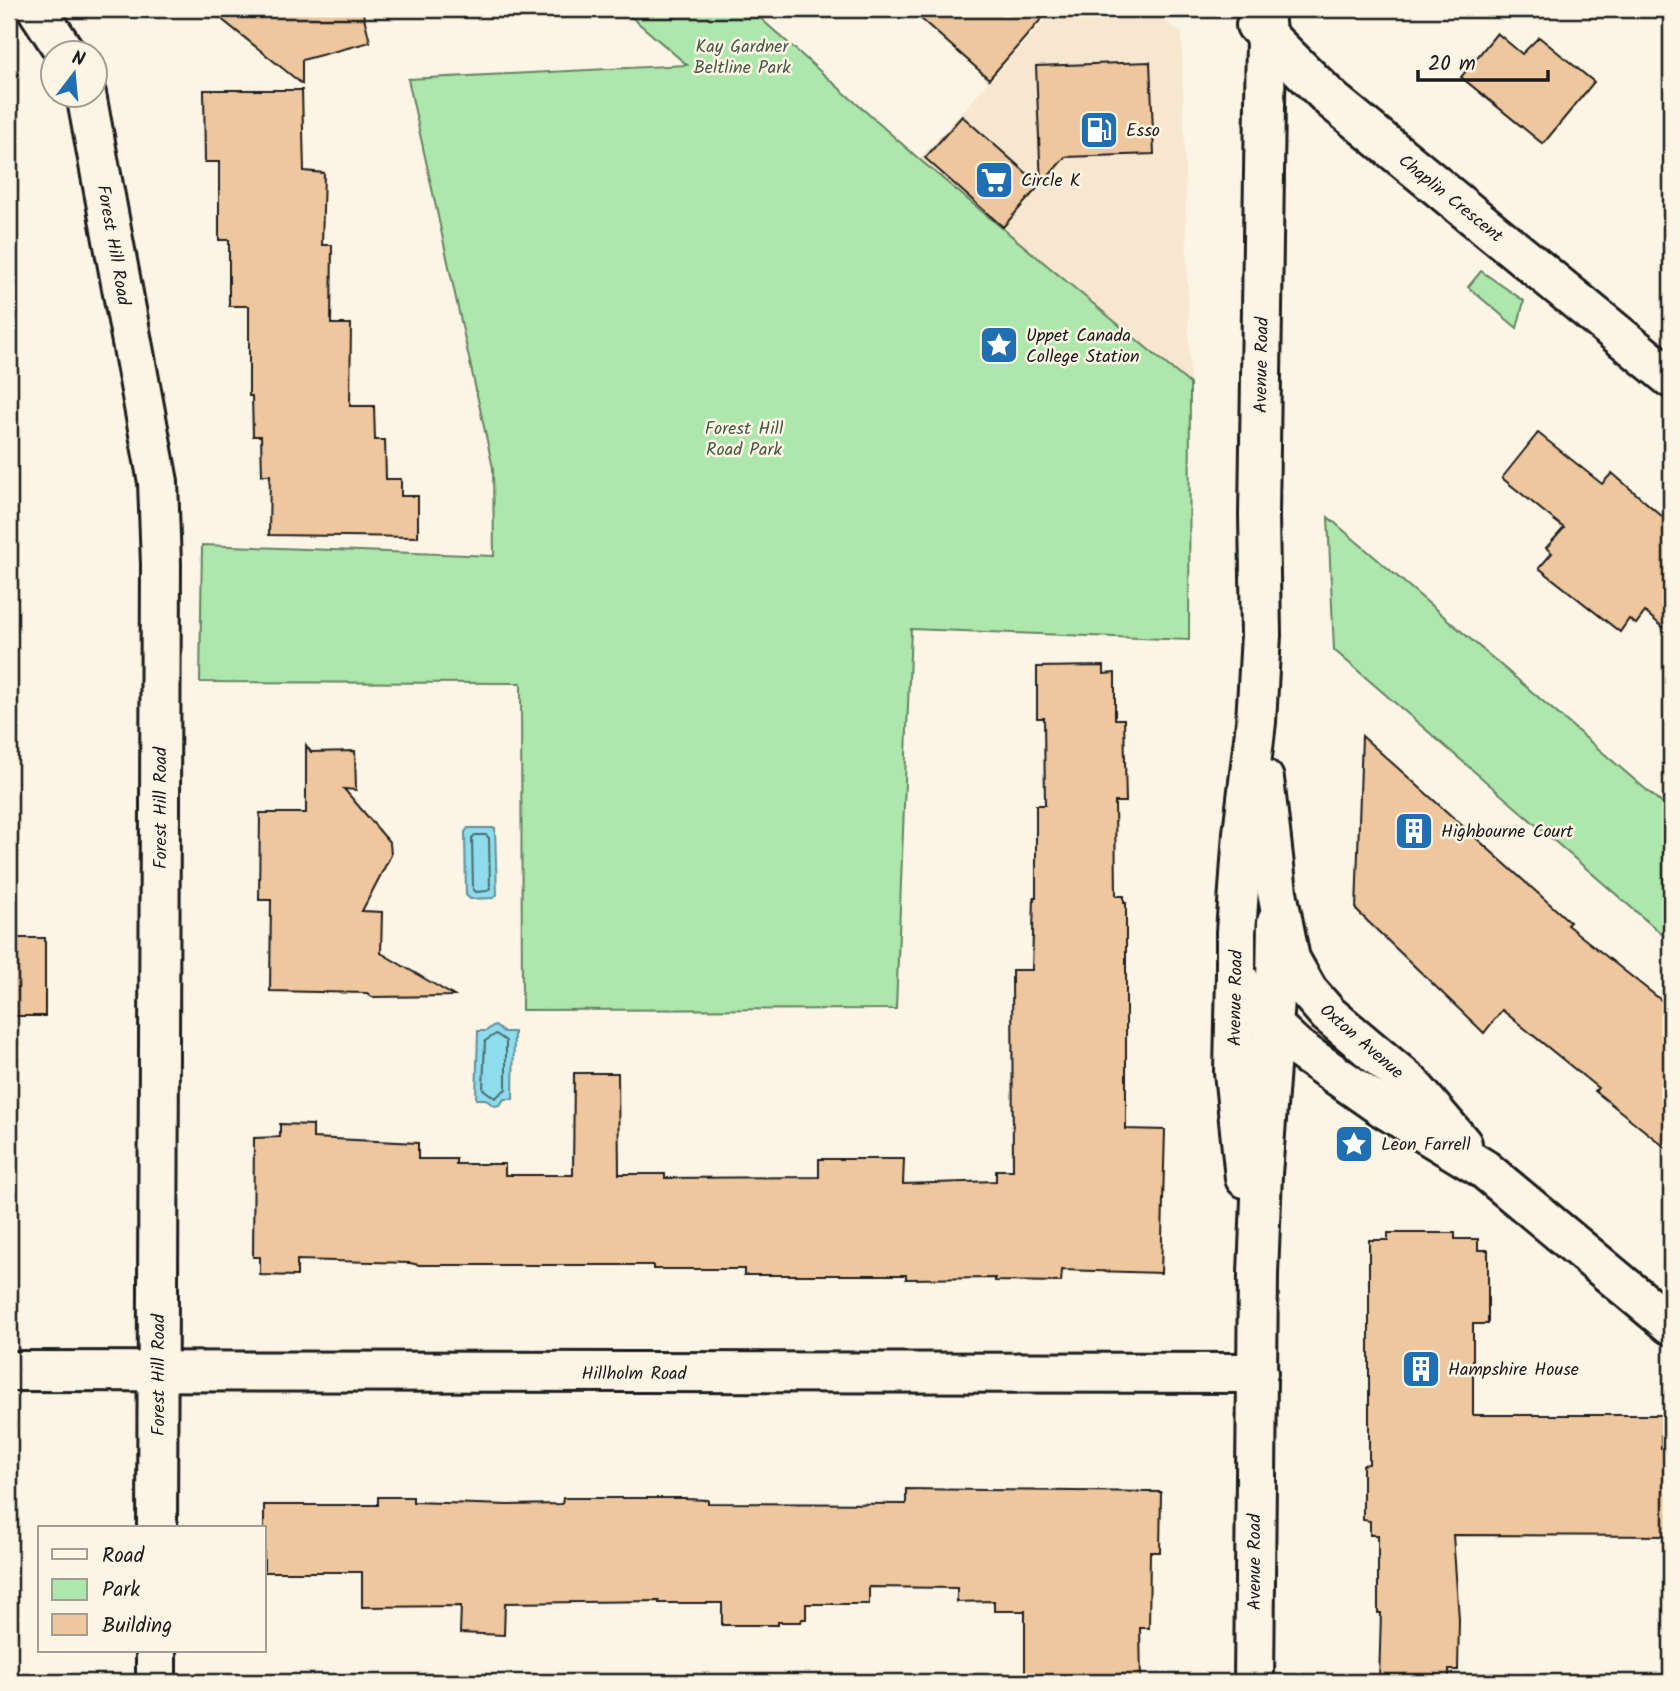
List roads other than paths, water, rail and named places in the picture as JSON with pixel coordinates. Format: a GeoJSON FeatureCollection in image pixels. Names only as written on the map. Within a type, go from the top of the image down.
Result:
{"type":"FeatureCollection","features":[{"type":"Feature","properties":{"kind":"street"},"geometry":{"type":"LineString","coordinates":[[37,9],[56,38]]}},
{"type":"Feature","properties":{"kind":"street","name":"Chaplin Crescent"},"geometry":{"type":"LineString","coordinates":[[1257,17],[1332,100],[1671,378]]}},
{"type":"Feature","properties":{"kind":"street","name":"Avenue Road"},"geometry":{"type":"LineString","coordinates":[[1257,17],[1261,623],[1256,722],[1243,833],[1236,932],[1234,1072],[1241,1153],[1258,1274]]}},
{"type":"Feature","properties":{"kind":"street","name":"Forest Hill Road"},"geometry":{"type":"LineString","coordinates":[[89,108],[158,482],[161,578],[157,1526]]}},
{"type":"Feature","properties":{"kind":"street","name":"Avenue Road"},"geometry":{"type":"LineString","coordinates":[[1254,1682],[1258,1274],[1262,1174],[1274,1028],[1277,892],[1256,722]]}},
{"type":"Feature","properties":{"kind":"street","name":"Oxton Avenue"},"geometry":{"type":"LineString","coordinates":[[1277,892],[1290,959],[1308,991],[1328,1014],[1410,1083],[1484,1169]]}},
{"type":"Feature","properties":{"kind":"street","name":"Oxton Avenue"},"geometry":{"type":"LineString","coordinates":[[1236,974],[1254,1008],[1296,1048],[1382,1107],[1484,1169],[1671,1325]]}},
{"type":"Feature","properties":{"kind":"street","name":"Hillholm Road"},"geometry":{"type":"LineString","coordinates":[[9,1371],[1258,1373]]}},
{"type":"Feature","properties":{"kind":"street"},"geometry":{"type":"LineString","coordinates":[[156,1652],[156,1682]]}},
{"type":"Feature","properties":{"kind":"water"},"geometry":{"type":"Polygon","coordinates":[[[468,828],[495,828],[497,895],[493,898],[470,899],[466,895],[465,832],[468,828]]]}},
{"type":"Feature","properties":{"kind":"water"},"geometry":{"type":"Polygon","coordinates":[[[494,1025],[503,1032],[514,1032],[513,1099],[504,1099],[500,1105],[494,1106],[485,1099],[476,1099],[478,1031],[486,1031],[494,1025]]]}},
{"type":"Feature","properties":{"kind":"place","name":"Esso"},"geometry":{"type":"Point","coordinates":[1099,130]}},
{"type":"Feature","properties":{"kind":"place","name":"Circle K"},"geometry":{"type":"Point","coordinates":[994,180]}},
{"type":"Feature","properties":{"kind":"place","name":"Uppet Canada College Station"},"geometry":{"type":"Point","coordinates":[999,345]}},
{"type":"Feature","properties":{"kind":"place","name":"Highbourne Court"},"geometry":{"type":"Point","coordinates":[1414,831]}},
{"type":"Feature","properties":{"kind":"place","name":"Leon Farrell"},"geometry":{"type":"Point","coordinates":[1354,1144]}},
{"type":"Feature","properties":{"kind":"place","name":"Hampshire House"},"geometry":{"type":"Point","coordinates":[1421,1369]}},
{"type":"Feature","properties":{"kind":"park label","name":"Kay Gardner Beltline Park"},"geometry":{"type":"Point","coordinates":[742,56]}},
{"type":"Feature","properties":{"kind":"park label","name":"Forest Hill Road Park"},"geometry":{"type":"Point","coordinates":[744,438]}}]}
